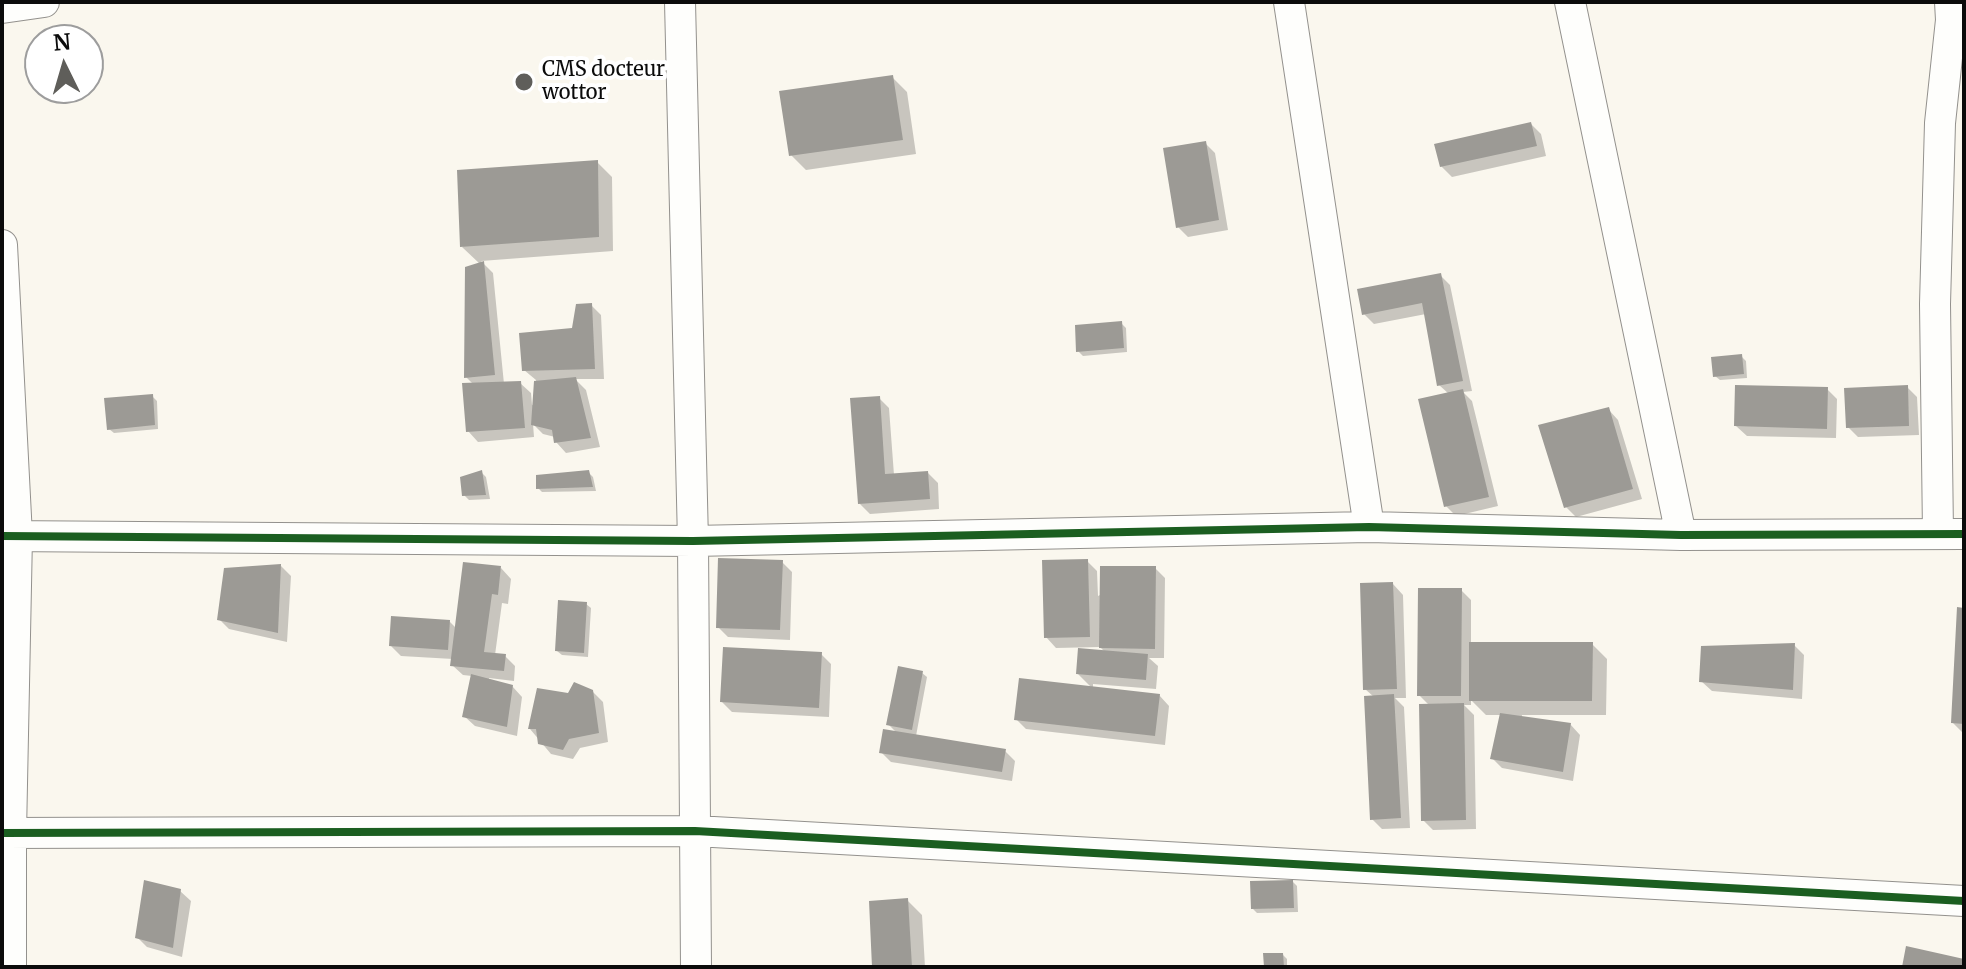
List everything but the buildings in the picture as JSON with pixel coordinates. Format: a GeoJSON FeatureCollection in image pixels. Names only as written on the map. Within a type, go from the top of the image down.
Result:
{"type":"FeatureCollection","features":[{"type":"Feature","properties":{"kind":"street"},"geometry":{"type":"LineString","coordinates":[[2,8],[44,2]]}},
{"type":"Feature","properties":{"kind":"street"},"geometry":{"type":"LineString","coordinates":[[680,2],[693,541],[696,967]]}},
{"type":"Feature","properties":{"kind":"street"},"geometry":{"type":"LineString","coordinates":[[1289,2],[1369,527]]}},
{"type":"Feature","properties":{"kind":"street"},"geometry":{"type":"LineString","coordinates":[[1570,2],[1681,535]]}},
{"type":"Feature","properties":{"kind":"street"},"geometry":{"type":"LineString","coordinates":[[10,536],[693,541],[1369,527],[1681,535],[1951,534],[1935,304],[1952,129],[1950,2]]}},
{"type":"Feature","properties":{"kind":"street"},"geometry":{"type":"LineString","coordinates":[[2,245],[10,536],[6,833],[11,967]]}},
{"type":"Feature","properties":{"kind":"street"},"geometry":{"type":"LineString","coordinates":[[6,833],[695,831],[1964,901]]}},
{"type":"Feature","properties":{"kind":"cycle path"},"geometry":{"type":"LineString","coordinates":[[2,536],[693,541],[1369,527],[1681,535],[1964,534]]}},
{"type":"Feature","properties":{"kind":"cycle path"},"geometry":{"type":"LineString","coordinates":[[2,833],[695,831],[1964,901]]}},
{"type":"Feature","properties":{"kind":"place","name":"CMS docteur wottor"},"geometry":{"type":"Point","coordinates":[524,82]}}]}
